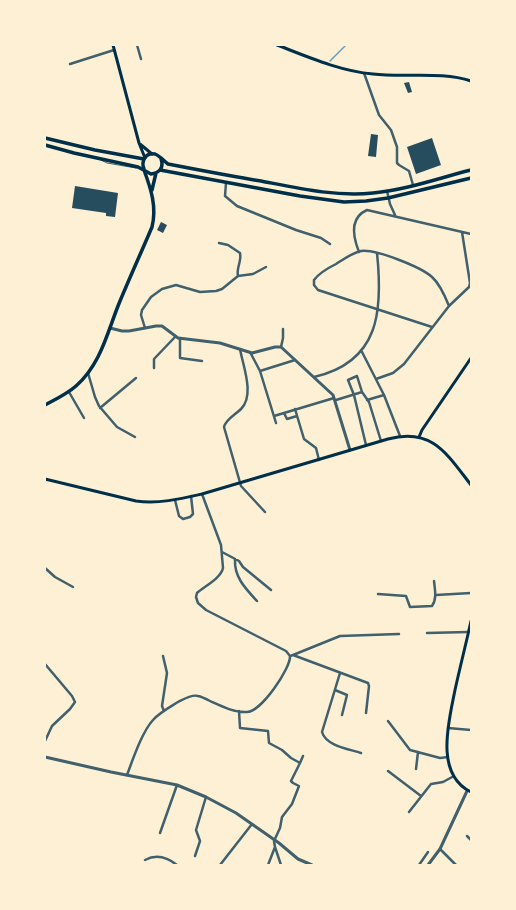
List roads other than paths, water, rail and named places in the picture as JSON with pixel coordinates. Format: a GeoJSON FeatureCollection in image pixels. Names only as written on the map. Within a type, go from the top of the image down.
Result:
{"type":"FeatureCollection","features":[{"type":"Feature","properties":{"kind":"main road"},"geometry":{"type":"LineString","coordinates":[[45,405],[76,386],[88,372],[99,355],[152,227],[154,218],[152,191],[143,169],[142,164],[144,158],[113,45]]}},
{"type":"Feature","properties":{"kind":"main road"},"geometry":{"type":"LineString","coordinates":[[277,45],[318,61],[364,73],[381,75],[443,76],[471,80]]}},
{"type":"Feature","properties":{"kind":"main road"},"geometry":{"type":"LineString","coordinates":[[45,138],[95,150],[144,158],[152,154]]}},
{"type":"Feature","properties":{"kind":"main road"},"geometry":{"type":"LineString","coordinates":[[139,142],[152,154],[166,163],[173,165],[311,190],[340,193],[367,194],[387,191],[471,170]]}},
{"type":"Feature","properties":{"kind":"main road"},"geometry":{"type":"LineString","coordinates":[[45,145],[143,169],[149,173],[156,173],[160,170],[162,165],[160,158]]}},
{"type":"Feature","properties":{"kind":"main road"},"geometry":{"type":"LineString","coordinates":[[160,170],[337,202],[366,201],[388,198],[471,178]]}},
{"type":"Feature","properties":{"kind":"main road"},"geometry":{"type":"LineString","coordinates":[[152,191],[156,173]]}},
{"type":"Feature","properties":{"kind":"main road"},"geometry":{"type":"LineString","coordinates":[[420,436],[422,430],[471,358]]}},
{"type":"Feature","properties":{"kind":"main road"},"geometry":{"type":"LineString","coordinates":[[45,479],[136,501],[154,502],[175,500],[202,494],[400,436],[420,436],[428,439],[438,447],[471,485]]}},
{"type":"Feature","properties":{"kind":"main road"},"geometry":{"type":"LineString","coordinates":[[469,792],[454,776],[448,757],[448,728],[471,621]]}},
{"type":"Feature","properties":{"kind":"street"},"geometry":{"type":"LineString","coordinates":[[136,45],[141,59]]}},
{"type":"Feature","properties":{"kind":"street"},"geometry":{"type":"LineString","coordinates":[[70,64],[114,50]]}},
{"type":"Feature","properties":{"kind":"street"},"geometry":{"type":"LineString","coordinates":[[364,73],[379,115],[391,130],[397,147],[397,163],[409,171],[413,185]]}},
{"type":"Feature","properties":{"kind":"street"},"geometry":{"type":"LineString","coordinates":[[226,183],[225,196],[235,205],[296,230],[321,238],[330,244]]}},
{"type":"Feature","properties":{"kind":"street"},"geometry":{"type":"LineString","coordinates":[[387,191],[388,198],[396,216]]}},
{"type":"Feature","properties":{"kind":"street"},"geometry":{"type":"LineString","coordinates":[[359,252],[354,239],[353,229],[359,216],[367,210],[373,210],[471,234]]}},
{"type":"Feature","properties":{"kind":"street"},"geometry":{"type":"LineString","coordinates":[[376,379],[393,373],[403,366],[449,306],[470,286],[462,232]]}},
{"type":"Feature","properties":{"kind":"street"},"geometry":{"type":"LineString","coordinates":[[219,243],[228,245],[240,253],[241,256],[237,267],[238,276]]}},
{"type":"Feature","properties":{"kind":"street"},"geometry":{"type":"LineString","coordinates":[[432,327],[318,290],[314,285],[314,280],[319,274],[359,252],[366,251],[377,253],[413,266],[432,277],[441,289],[449,306]]}},
{"type":"Feature","properties":{"kind":"street"},"geometry":{"type":"LineString","coordinates":[[314,377],[338,369],[352,359],[361,350],[371,336],[378,309],[380,291],[377,253]]}},
{"type":"Feature","properties":{"kind":"street"},"geometry":{"type":"LineString","coordinates":[[145,329],[141,315],[142,310],[151,297],[162,289],[176,285],[200,292],[216,291],[222,289],[238,276],[253,274],[266,267]]}},
{"type":"Feature","properties":{"kind":"street"},"geometry":{"type":"LineString","coordinates":[[110,328],[122,331],[162,326],[176,337],[220,343],[250,352],[280,347]]}},
{"type":"Feature","properties":{"kind":"street"},"geometry":{"type":"LineString","coordinates":[[280,347],[284,329]]}},
{"type":"Feature","properties":{"kind":"street"},"geometry":{"type":"LineString","coordinates":[[154,368],[154,359],[176,337]]}},
{"type":"Feature","properties":{"kind":"street"},"geometry":{"type":"LineString","coordinates":[[180,338],[180,358],[202,361]]}},
{"type":"Feature","properties":{"kind":"street"},"geometry":{"type":"LineString","coordinates":[[280,347],[332,393],[350,450]]}},
{"type":"Feature","properties":{"kind":"street"},"geometry":{"type":"LineString","coordinates":[[240,349],[247,385],[247,399],[244,406],[227,421],[224,427],[240,483],[265,512]]}},
{"type":"Feature","properties":{"kind":"street"},"geometry":{"type":"LineString","coordinates":[[361,350],[384,395],[400,436]]}},
{"type":"Feature","properties":{"kind":"street"},"geometry":{"type":"LineString","coordinates":[[250,352],[260,371],[276,423]]}},
{"type":"Feature","properties":{"kind":"street"},"geometry":{"type":"LineString","coordinates":[[260,371],[295,360]]}},
{"type":"Feature","properties":{"kind":"street"},"geometry":{"type":"LineString","coordinates":[[88,372],[95,397],[100,408],[117,427],[135,436]]}},
{"type":"Feature","properties":{"kind":"street"},"geometry":{"type":"LineString","coordinates":[[366,446],[354,395],[348,380],[357,376],[381,441]]}},
{"type":"Feature","properties":{"kind":"street"},"geometry":{"type":"LineString","coordinates":[[100,408],[136,378]]}},
{"type":"Feature","properties":{"kind":"street"},"geometry":{"type":"LineString","coordinates":[[68,392],[84,418]]}},
{"type":"Feature","properties":{"kind":"street"},"geometry":{"type":"LineString","coordinates":[[274,416],[295,409],[362,392]]}},
{"type":"Feature","properties":{"kind":"street"},"geometry":{"type":"LineString","coordinates":[[367,400],[384,395]]}},
{"type":"Feature","properties":{"kind":"street"},"geometry":{"type":"LineString","coordinates":[[295,409],[304,439],[316,448],[319,460]]}},
{"type":"Feature","properties":{"kind":"street"},"geometry":{"type":"LineString","coordinates":[[284,413],[287,419],[297,416]]}},
{"type":"Feature","properties":{"kind":"street"},"geometry":{"type":"LineString","coordinates":[[202,494],[217,533],[222,551],[222,572],[218,577],[197,593],[196,601],[202,608],[291,655],[369,684],[366,713]]}},
{"type":"Feature","properties":{"kind":"street"},"geometry":{"type":"LineString","coordinates":[[175,500],[179,516],[183,519],[189,518],[193,514],[191,496]]}},
{"type":"Feature","properties":{"kind":"street"},"geometry":{"type":"LineString","coordinates":[[222,551],[235,559],[271,590]]}},
{"type":"Feature","properties":{"kind":"street"},"geometry":{"type":"LineString","coordinates":[[235,559],[234,568],[237,575],[249,592],[257,600]]}},
{"type":"Feature","properties":{"kind":"street"},"geometry":{"type":"LineString","coordinates":[[45,568],[55,577],[73,587]]}},
{"type":"Feature","properties":{"kind":"street"},"geometry":{"type":"LineString","coordinates":[[378,594],[406,596],[409,606],[412,607],[432,606],[436,595],[434,581]]}},
{"type":"Feature","properties":{"kind":"street"},"geometry":{"type":"LineString","coordinates":[[436,595],[471,593]]}},
{"type":"Feature","properties":{"kind":"street"},"geometry":{"type":"LineString","coordinates":[[426,632],[468,632]]}},
{"type":"Feature","properties":{"kind":"street"},"geometry":{"type":"LineString","coordinates":[[291,655],[340,636],[399,634]]}},
{"type":"Feature","properties":{"kind":"street"},"geometry":{"type":"LineString","coordinates":[[127,775],[134,755],[151,722],[164,711],[182,700],[196,696],[239,711],[253,711],[267,697],[279,681],[291,655]]}},
{"type":"Feature","properties":{"kind":"street"},"geometry":{"type":"LineString","coordinates":[[163,656],[167,673],[162,706],[164,711]]}},
{"type":"Feature","properties":{"kind":"street"},"geometry":{"type":"LineString","coordinates":[[45,664],[72,696],[75,702],[52,726],[45,741]]}},
{"type":"Feature","properties":{"kind":"street"},"geometry":{"type":"LineString","coordinates":[[340,673],[322,732],[323,736],[331,743],[361,753]]}},
{"type":"Feature","properties":{"kind":"street"},"geometry":{"type":"LineString","coordinates":[[335,690],[347,696],[342,715]]}},
{"type":"Feature","properties":{"kind":"street"},"geometry":{"type":"LineString","coordinates":[[239,711],[240,728],[268,731],[269,743],[300,763]]}},
{"type":"Feature","properties":{"kind":"street"},"geometry":{"type":"LineString","coordinates":[[388,721],[408,749],[440,758],[448,757]]}},
{"type":"Feature","properties":{"kind":"street"},"geometry":{"type":"LineString","coordinates":[[448,728],[471,730]]}},
{"type":"Feature","properties":{"kind":"street"},"geometry":{"type":"LineString","coordinates":[[416,769],[418,752]]}},
{"type":"Feature","properties":{"kind":"street"},"geometry":{"type":"LineString","coordinates":[[282,865],[274,840],[280,828],[282,818],[292,804],[299,786],[291,781],[303,756]]}},
{"type":"Feature","properties":{"kind":"street"},"geometry":{"type":"LineString","coordinates":[[45,757],[178,785],[231,810],[298,859],[312,865]]}},
{"type":"Feature","properties":{"kind":"street"},"geometry":{"type":"LineString","coordinates":[[388,771],[421,796]]}},
{"type":"Feature","properties":{"kind":"street"},"geometry":{"type":"LineString","coordinates":[[409,812],[431,784],[443,782],[454,776]]}},
{"type":"Feature","properties":{"kind":"street"},"geometry":{"type":"LineString","coordinates":[[160,833],[178,785]]}},
{"type":"Feature","properties":{"kind":"street"},"geometry":{"type":"LineString","coordinates":[[428,865],[440,848],[469,792]]}},
{"type":"Feature","properties":{"kind":"street"},"geometry":{"type":"LineString","coordinates":[[195,856],[200,841],[196,833],[196,829],[206,797]]}},
{"type":"Feature","properties":{"kind":"street"},"geometry":{"type":"LineString","coordinates":[[220,865],[252,824]]}},
{"type":"Feature","properties":{"kind":"street"},"geometry":{"type":"LineString","coordinates":[[467,836],[471,840]]}},
{"type":"Feature","properties":{"kind":"street"},"geometry":{"type":"LineString","coordinates":[[268,865],[275,847]]}},
{"type":"Feature","properties":{"kind":"street"},"geometry":{"type":"LineString","coordinates":[[440,848],[456,865]]}},
{"type":"Feature","properties":{"kind":"street"},"geometry":{"type":"LineString","coordinates":[[419,865],[428,852]]}},
{"type":"Feature","properties":{"kind":"street"},"geometry":{"type":"LineString","coordinates":[[145,860],[158,856],[177,865]]}},
{"type":"Feature","properties":{"kind":"waterway"},"geometry":{"type":"LineString","coordinates":[[330,61],[346,45]]}}]}
